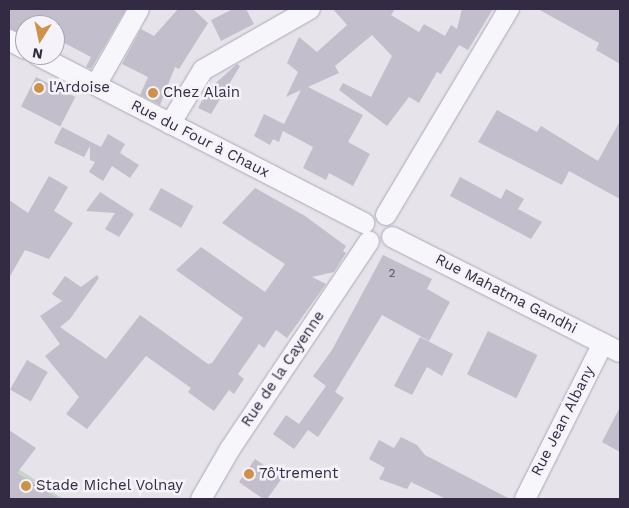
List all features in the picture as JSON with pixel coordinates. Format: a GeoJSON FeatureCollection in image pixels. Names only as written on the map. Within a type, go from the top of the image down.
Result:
{"type":"FeatureCollection","features":[{"type":"Feature","properties":{"kind":"street"},"geometry":{"type":"LineString","coordinates":[[96,86],[139,9]]}},
{"type":"Feature","properties":{"kind":"street"},"geometry":{"type":"LineString","coordinates":[[170,124],[203,70],[310,9]]}},
{"type":"Feature","properties":{"kind":"street"},"geometry":{"type":"LineString","coordinates":[[386,215],[510,9]]}},
{"type":"Feature","properties":{"kind":"street","name":"Rue du Four à Chaux"},"geometry":{"type":"LineString","coordinates":[[56,65],[170,124],[366,232]]}},
{"type":"Feature","properties":{"kind":"street"},"geometry":{"type":"LineString","coordinates":[[374,214],[386,215],[394,225],[392,237],[382,244],[366,232],[374,214]]}},
{"type":"Feature","properties":{"kind":"street","name":"Rue de la Cayenne"},"geometry":{"type":"LineString","coordinates":[[201,499],[230,448],[366,232]]}},
{"type":"Feature","properties":{"kind":"street","name":"Rue Mahatma Gandhi"},"geometry":{"type":"LineString","coordinates":[[392,237],[611,347]]}},
{"type":"Feature","properties":{"kind":"street","name":"Rue Jean Albany"},"geometry":{"type":"LineString","coordinates":[[525,499],[611,347]]}},
{"type":"Feature","properties":{"kind":"shaded area","name":"Stade Michel Volnay"},"geometry":{"type":"Polygon","coordinates":[[[9,464],[25,473],[63,499],[9,499],[9,464]]]}},
{"type":"Feature","properties":{"kind":"building"},"geometry":{"type":"Polygon","coordinates":[[[9,9],[126,9],[91,69],[86,67],[91,57],[65,43],[65,15],[15,15],[15,31],[9,28],[9,9]]]}},
{"type":"Feature","properties":{"kind":"building"},"geometry":{"type":"Polygon","coordinates":[[[178,9],[193,9],[208,23],[179,69],[175,67],[160,105],[140,95],[148,77],[122,64],[141,29],[154,36],[178,9]]]}},
{"type":"Feature","properties":{"kind":"building"},"geometry":{"type":"Polygon","coordinates":[[[233,9],[246,9],[254,24],[221,41],[211,20],[233,9]]]}},
{"type":"Feature","properties":{"kind":"building"},"geometry":{"type":"Polygon","coordinates":[[[333,9],[395,9],[391,15],[419,32],[424,24],[445,36],[451,25],[457,29],[462,9],[493,9],[468,50],[459,45],[441,74],[437,72],[419,103],[409,97],[387,126],[339,90],[343,83],[371,97],[392,56],[372,35],[335,66],[339,73],[308,87],[363,115],[348,142],[370,154],[353,186],[329,173],[326,180],[303,168],[313,147],[283,131],[279,142],[273,139],[270,145],[254,136],[264,114],[284,124],[301,90],[286,97],[298,72],[287,63],[299,37],[317,52],[347,25],[333,9]]]}},
{"type":"Feature","properties":{"kind":"building"},"geometry":{"type":"Polygon","coordinates":[[[538,9],[620,9],[620,64],[596,50],[599,43],[538,9]]]}},
{"type":"Feature","properties":{"kind":"building"},"geometry":{"type":"Polygon","coordinates":[[[237,64],[240,66],[211,114],[198,108],[208,90],[237,64]]]}},
{"type":"Feature","properties":{"kind":"building"},"geometry":{"type":"Polygon","coordinates":[[[36,77],[75,97],[60,126],[21,106],[36,77]]]}},
{"type":"Feature","properties":{"kind":"building"},"geometry":{"type":"Polygon","coordinates":[[[497,110],[537,132],[541,126],[598,161],[620,121],[620,199],[569,171],[562,185],[478,142],[497,110]]]}},
{"type":"Feature","properties":{"kind":"building"},"geometry":{"type":"Polygon","coordinates":[[[62,127],[101,147],[108,134],[125,144],[120,153],[139,165],[130,178],[112,166],[103,181],[89,172],[95,162],[90,160],[90,146],[84,157],[54,143],[62,127]]]}},
{"type":"Feature","properties":{"kind":"building"},"geometry":{"type":"Polygon","coordinates":[[[49,176],[68,187],[54,211],[73,223],[49,259],[25,250],[9,278],[9,200],[28,213],[49,176]]]}},
{"type":"Feature","properties":{"kind":"building"},"geometry":{"type":"Polygon","coordinates":[[[460,177],[501,199],[506,189],[524,199],[518,209],[542,222],[531,239],[450,196],[460,177]]]}},
{"type":"Feature","properties":{"kind":"building"},"geometry":{"type":"Polygon","coordinates":[[[161,188],[193,206],[181,228],[149,210],[161,188]]]}},
{"type":"Feature","properties":{"kind":"building"},"geometry":{"type":"Polygon","coordinates":[[[255,188],[305,216],[346,246],[343,251],[346,253],[334,272],[312,277],[326,284],[287,338],[276,330],[264,348],[259,344],[238,374],[244,379],[234,394],[229,390],[214,411],[188,392],[191,388],[146,356],[87,429],[66,414],[79,397],[45,356],[60,344],[40,316],[62,301],[52,294],[65,276],[81,287],[97,275],[99,278],[70,319],[60,327],[106,359],[140,315],[208,364],[212,363],[243,318],[176,270],[201,247],[265,292],[285,264],[222,223],[255,188]]]}},
{"type":"Feature","properties":{"kind":"building"},"geometry":{"type":"Polygon","coordinates":[[[100,192],[134,214],[119,237],[105,229],[115,213],[86,211],[100,192]]]}},
{"type":"Feature","properties":{"kind":"building"},"geometry":{"type":"Polygon","coordinates":[[[383,255],[432,279],[427,289],[450,302],[429,341],[382,315],[335,392],[344,398],[318,437],[308,430],[294,449],[273,434],[286,415],[299,424],[326,386],[313,376],[332,350],[383,255]]]}},
{"type":"Feature","properties":{"kind":"building"},"geometry":{"type":"Polygon","coordinates":[[[488,331],[537,355],[516,398],[467,374],[488,331]]]}},
{"type":"Feature","properties":{"kind":"building"},"geometry":{"type":"Polygon","coordinates":[[[420,337],[453,354],[442,376],[427,367],[412,395],[394,386],[420,337]]]}},
{"type":"Feature","properties":{"kind":"building"},"geometry":{"type":"Polygon","coordinates":[[[27,360],[48,372],[31,401],[10,389],[27,360]]]}},
{"type":"Feature","properties":{"kind":"building"},"geometry":{"type":"Polygon","coordinates":[[[620,407],[620,452],[602,442],[620,407]]]}},
{"type":"Feature","properties":{"kind":"building"},"geometry":{"type":"Polygon","coordinates":[[[9,430],[36,448],[17,473],[59,499],[9,499],[9,430]]]}},
{"type":"Feature","properties":{"kind":"building"},"geometry":{"type":"Polygon","coordinates":[[[401,437],[417,445],[425,455],[510,499],[446,499],[411,482],[407,489],[379,479],[385,468],[369,459],[379,440],[394,448],[401,437]]]}},
{"type":"Feature","properties":{"kind":"building"},"geometry":{"type":"Polygon","coordinates":[[[255,459],[282,478],[267,499],[263,499],[239,482],[255,459]]]}},
{"type":"Feature","properties":{"kind":"place","name":"l'Ardoise"},"geometry":{"type":"Point","coordinates":[39,88]}},
{"type":"Feature","properties":{"kind":"place","name":"Chez Alain"},"geometry":{"type":"Point","coordinates":[153,93]}},
{"type":"Feature","properties":{"kind":"place","name":"7ô'trement"},"geometry":{"type":"Point","coordinates":[249,474]}},
{"type":"Feature","properties":{"kind":"place","name":"Stade Michel Volnay"},"geometry":{"type":"Point","coordinates":[26,486]}}]}
